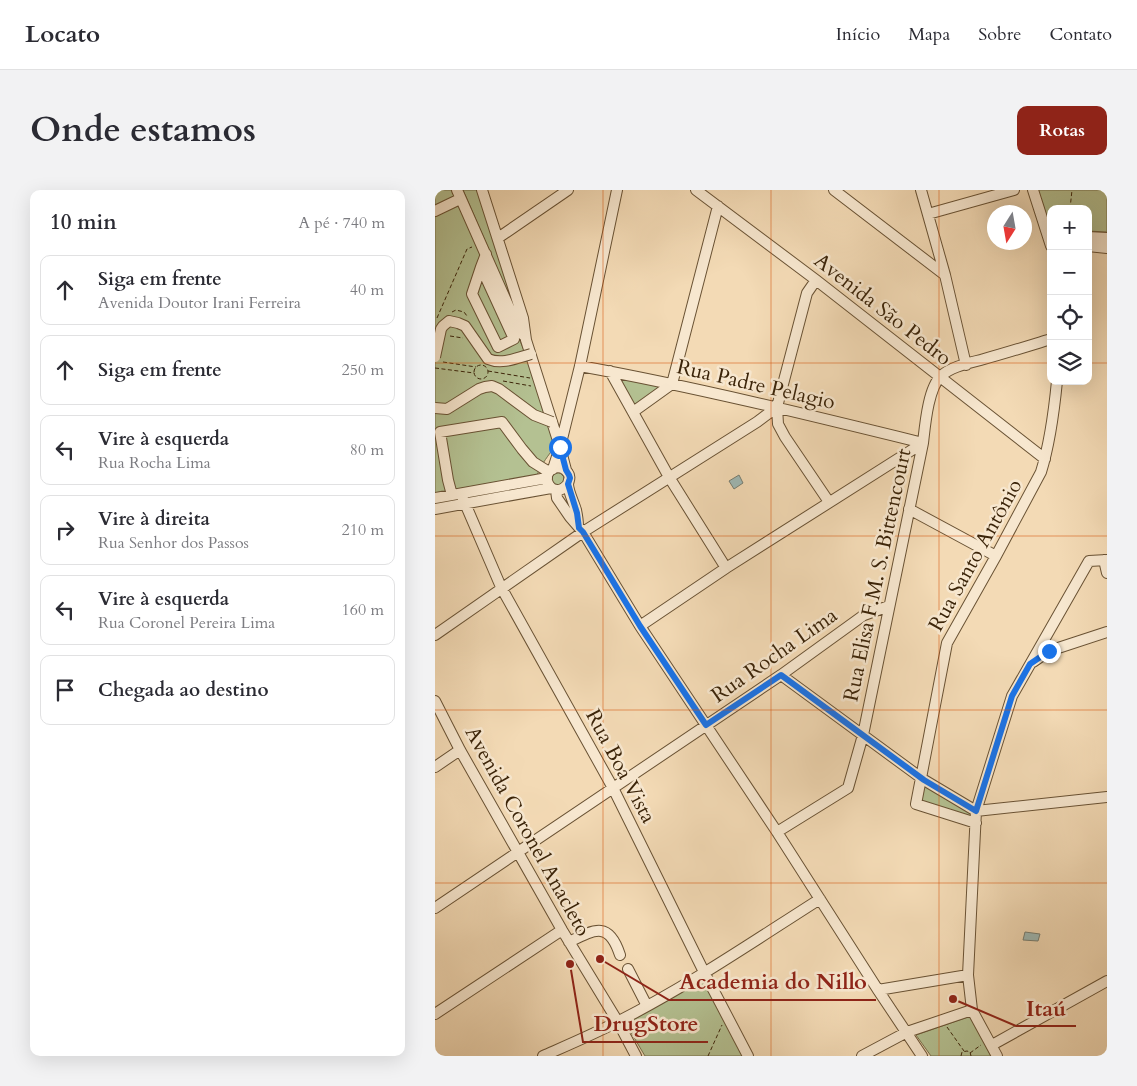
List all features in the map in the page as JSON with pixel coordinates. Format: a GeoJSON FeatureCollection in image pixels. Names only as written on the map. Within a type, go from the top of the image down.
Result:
{"type":"FeatureCollection","features":[{"type":"Feature","properties":{"kind":"street"},"geometry":{"type":"LineString","coordinates":[[482,190],[523,318],[526,340]]}},
{"type":"Feature","properties":{"kind":"street"},"geometry":{"type":"LineString","coordinates":[[498,238],[569,190]]}},
{"type":"Feature","properties":{"kind":"street"},"geometry":{"type":"LineString","coordinates":[[617,190],[580,366],[551,479],[557,498],[581,530],[640,626],[777,832],[922,1056]]}},
{"type":"Feature","properties":{"kind":"street","name":"Avenida São Pedro"},"geometry":{"type":"LineString","coordinates":[[696,190],[816,280],[1045,459]]}},
{"type":"Feature","properties":{"kind":"street"},"geometry":{"type":"LineString","coordinates":[[834,190],[945,275]]}},
{"type":"Feature","properties":{"kind":"street"},"geometry":{"type":"LineString","coordinates":[[921,190],[945,275],[966,364]]}},
{"type":"Feature","properties":{"kind":"street"},"geometry":{"type":"LineString","coordinates":[[928,214],[1014,190]]}},
{"type":"Feature","properties":{"kind":"street"},"geometry":{"type":"LineString","coordinates":[[1033,190],[1047,231]]}},
{"type":"Feature","properties":{"kind":"street"},"geometry":{"type":"LineString","coordinates":[[435,210],[458,194],[515,321],[526,340],[531,354],[536,382],[552,422],[570,478],[564,488],[551,479],[435,498]]}},
{"type":"Feature","properties":{"kind":"street"},"geometry":{"type":"LineString","coordinates":[[633,412],[672,384],[718,206]]}},
{"type":"Feature","properties":{"kind":"street"},"geometry":{"type":"LineString","coordinates":[[1092,237],[1107,238]]}},
{"type":"Feature","properties":{"kind":"street"},"geometry":{"type":"LineString","coordinates":[[1092,246],[1107,248]]}},
{"type":"Feature","properties":{"kind":"street"},"geometry":{"type":"LineString","coordinates":[[481,266],[514,339],[499,347],[473,294],[481,266],[486,254]]}},
{"type":"Feature","properties":{"kind":"street"},"geometry":{"type":"LineString","coordinates":[[816,280],[807,292],[777,407],[778,424],[829,502]]}},
{"type":"Feature","properties":{"kind":"street"},"geometry":{"type":"LineString","coordinates":[[439,360],[441,329],[449,321],[465,326],[488,359],[499,362],[531,354]]}},
{"type":"Feature","properties":{"kind":"street"},"geometry":{"type":"LineString","coordinates":[[940,376],[966,364],[1048,340]]}},
{"type":"Feature","properties":{"kind":"street","name":"Rua Padre Pelagio"},"geometry":{"type":"LineString","coordinates":[[580,366],[777,407],[923,443]]}},
{"type":"Feature","properties":{"kind":"street"},"geometry":{"type":"LineString","coordinates":[[610,371],[669,477],[726,568]]}},
{"type":"Feature","properties":{"kind":"street","name":"Rua Elisa F.M. S. Bittencourt"},"geometry":{"type":"LineString","coordinates":[[777,832],[848,788],[863,735],[923,443],[930,400],[940,376]]}},
{"type":"Feature","properties":{"kind":"street","name":"Rua Santo Antônio"},"geometry":{"type":"LineString","coordinates":[[976,822],[916,804],[947,643],[1041,472],[1055,406],[1057,385]]}},
{"type":"Feature","properties":{"kind":"street"},"geometry":{"type":"LineString","coordinates":[[435,408],[447,409],[479,389],[492,386],[499,389],[533,415],[552,422]]}},
{"type":"Feature","properties":{"kind":"street"},"geometry":{"type":"LineString","coordinates":[[435,635],[581,530],[757,422],[777,407]]}},
{"type":"Feature","properties":{"kind":"street","name":"Rua Boa Vista"},"geometry":{"type":"LineString","coordinates":[[551,479],[521,449],[502,422],[440,432],[440,461],[448,480],[465,504],[501,588],[613,788],[704,972],[748,1056]]}},
{"type":"Feature","properties":{"kind":"street"},"geometry":{"type":"LineString","coordinates":[[640,626],[726,568],[923,443]]}},
{"type":"Feature","properties":{"kind":"street"},"geometry":{"type":"LineString","coordinates":[[435,509],[465,504],[551,479],[559,467],[566,470]]}},
{"type":"Feature","properties":{"kind":"street"},"geometry":{"type":"LineString","coordinates":[[568,484],[581,530]]}},
{"type":"Feature","properties":{"kind":"street"},"geometry":{"type":"LineString","coordinates":[[909,509],[996,556]]}},
{"type":"Feature","properties":{"kind":"street"},"geometry":{"type":"LineString","coordinates":[[997,1056],[988,1044],[972,1010],[968,975],[976,811],[1012,696],[1089,561],[1105,560],[1107,573]]}},
{"type":"Feature","properties":{"kind":"street","name":"Rua Rocha Lima"},"geometry":{"type":"LineString","coordinates":[[435,908],[781,675],[864,615],[889,606]]}},
{"type":"Feature","properties":{"kind":"street"},"geometry":{"type":"LineString","coordinates":[[1030,664],[1049,651],[1107,632]]}},
{"type":"Feature","properties":{"kind":"street"},"geometry":{"type":"LineString","coordinates":[[781,675],[922,778],[976,811],[1107,797]]}},
{"type":"Feature","properties":{"kind":"street","name":"Avenida Coronel Anacleto"},"geometry":{"type":"LineString","coordinates":[[435,702],[460,750],[562,930],[636,1056]]}},
{"type":"Feature","properties":{"kind":"street"},"geometry":{"type":"LineString","coordinates":[[435,767],[460,750]]}},
{"type":"Feature","properties":{"kind":"street"},"geometry":{"type":"LineString","coordinates":[[543,1056],[647,1006],[820,899]]}},
{"type":"Feature","properties":{"kind":"street"},"geometry":{"type":"LineString","coordinates":[[435,1014],[562,930]]}},
{"type":"Feature","properties":{"kind":"street"},"geometry":{"type":"LineString","coordinates":[[569,942],[589,932],[602,930],[617,945],[620,955]]}},
{"type":"Feature","properties":{"kind":"street"},"geometry":{"type":"LineString","coordinates":[[628,968],[647,1006]]}},
{"type":"Feature","properties":{"kind":"street"},"geometry":{"type":"LineString","coordinates":[[878,990],[968,975]]}},
{"type":"Feature","properties":{"kind":"street"},"geometry":{"type":"LineString","coordinates":[[988,1044],[1107,981]]}},
{"type":"Feature","properties":{"kind":"street"},"geometry":{"type":"LineString","coordinates":[[862,1056],[907,1032],[972,1010]]}},
{"type":"Feature","properties":{"kind":"path"},"geometry":{"type":"LineString","coordinates":[[1071,205],[1073,190]]}},
{"type":"Feature","properties":{"kind":"path"},"geometry":{"type":"LineString","coordinates":[[437,319],[467,250],[475,246]]}},
{"type":"Feature","properties":{"kind":"path"},"geometry":{"type":"LineString","coordinates":[[448,336],[465,338]]}},
{"type":"Feature","properties":{"kind":"path"},"geometry":{"type":"LineString","coordinates":[[439,360],[476,367],[484,365],[488,371],[533,379],[536,382]]}},
{"type":"Feature","properties":{"kind":"path"},"geometry":{"type":"LineString","coordinates":[[474,374],[476,367]]}},
{"type":"Feature","properties":{"kind":"path"},"geometry":{"type":"LineString","coordinates":[[435,368],[474,374],[479,378],[487,375],[488,371]]}},
{"type":"Feature","properties":{"kind":"path"},"geometry":{"type":"LineString","coordinates":[[502,380],[536,382]]}},
{"type":"Feature","properties":{"kind":"path"},"geometry":{"type":"LineString","coordinates":[[708,1056],[724,1022]]}},
{"type":"Feature","properties":{"kind":"path"},"geometry":{"type":"LineString","coordinates":[[947,1026],[964,1051],[970,1053],[988,1044]]}},
{"type":"Feature","properties":{"kind":"path"},"geometry":{"type":"LineString","coordinates":[[961,1056],[964,1051]]}},
{"type":"Feature","properties":{"kind":"green space"},"geometry":{"type":"Polygon","coordinates":[[[435,190],[452,190],[491,273],[532,369],[556,445],[537,475],[435,493],[435,190]]]}},
{"type":"Feature","properties":{"kind":"green space"},"geometry":{"type":"Polygon","coordinates":[[[463,190],[478,190],[516,312],[463,190]]]}},
{"type":"Feature","properties":{"kind":"green space"},"geometry":{"type":"Polygon","coordinates":[[[1037,190],[1107,190],[1107,232],[1092,231],[1092,205],[1047,205],[1047,225],[1037,190]]]}},
{"type":"Feature","properties":{"kind":"green space"},"geometry":{"type":"Polygon","coordinates":[[[617,375],[662,386],[635,407],[617,375]]]}},
{"type":"Feature","properties":{"kind":"green space"},"geometry":{"type":"Polygon","coordinates":[[[556,473],[560,473],[564,479],[560,485],[556,485],[552,481],[552,477],[556,473]]]}},
{"type":"Feature","properties":{"kind":"green space"},"geometry":{"type":"Polygon","coordinates":[[[922,780],[975,812],[975,821],[917,803],[922,780]]]}},
{"type":"Feature","properties":{"kind":"green space"},"geometry":{"type":"Polygon","coordinates":[[[704,979],[744,1056],[645,1056],[626,1024],[704,979]]]}},
{"type":"Feature","properties":{"kind":"green space"},"geometry":{"type":"Polygon","coordinates":[[[971,1016],[991,1056],[931,1056],[916,1035],[971,1016]]]}},
{"type":"Feature","properties":{"kind":"water"},"geometry":{"type":"Polygon","coordinates":[[[739,475],[743,483],[734,489],[729,481],[739,475]]]}},
{"type":"Feature","properties":{"kind":"water"},"geometry":{"type":"Polygon","coordinates":[[[1025,932],[1040,934],[1038,941],[1023,940],[1025,932]]]}},
{"type":"Feature","properties":{"kind":"place","name":"Academia do Nillo"},"geometry":{"type":"Point","coordinates":[600,959]}},
{"type":"Feature","properties":{"kind":"place","name":"DrugStore"},"geometry":{"type":"Point","coordinates":[570,964]}},
{"type":"Feature","properties":{"kind":"place","name":"Itaú"},"geometry":{"type":"Point","coordinates":[953,999]}},
{"type":"Feature","properties":{"kind":"route"},"geometry":{"type":"LineString","coordinates":[[560,447],[570,478],[568,484],[577,513],[579,528],[640,626],[706,725],[781,675],[924,780],[976,811],[1012,696],[1030,664],[1049,651]]}}]}
